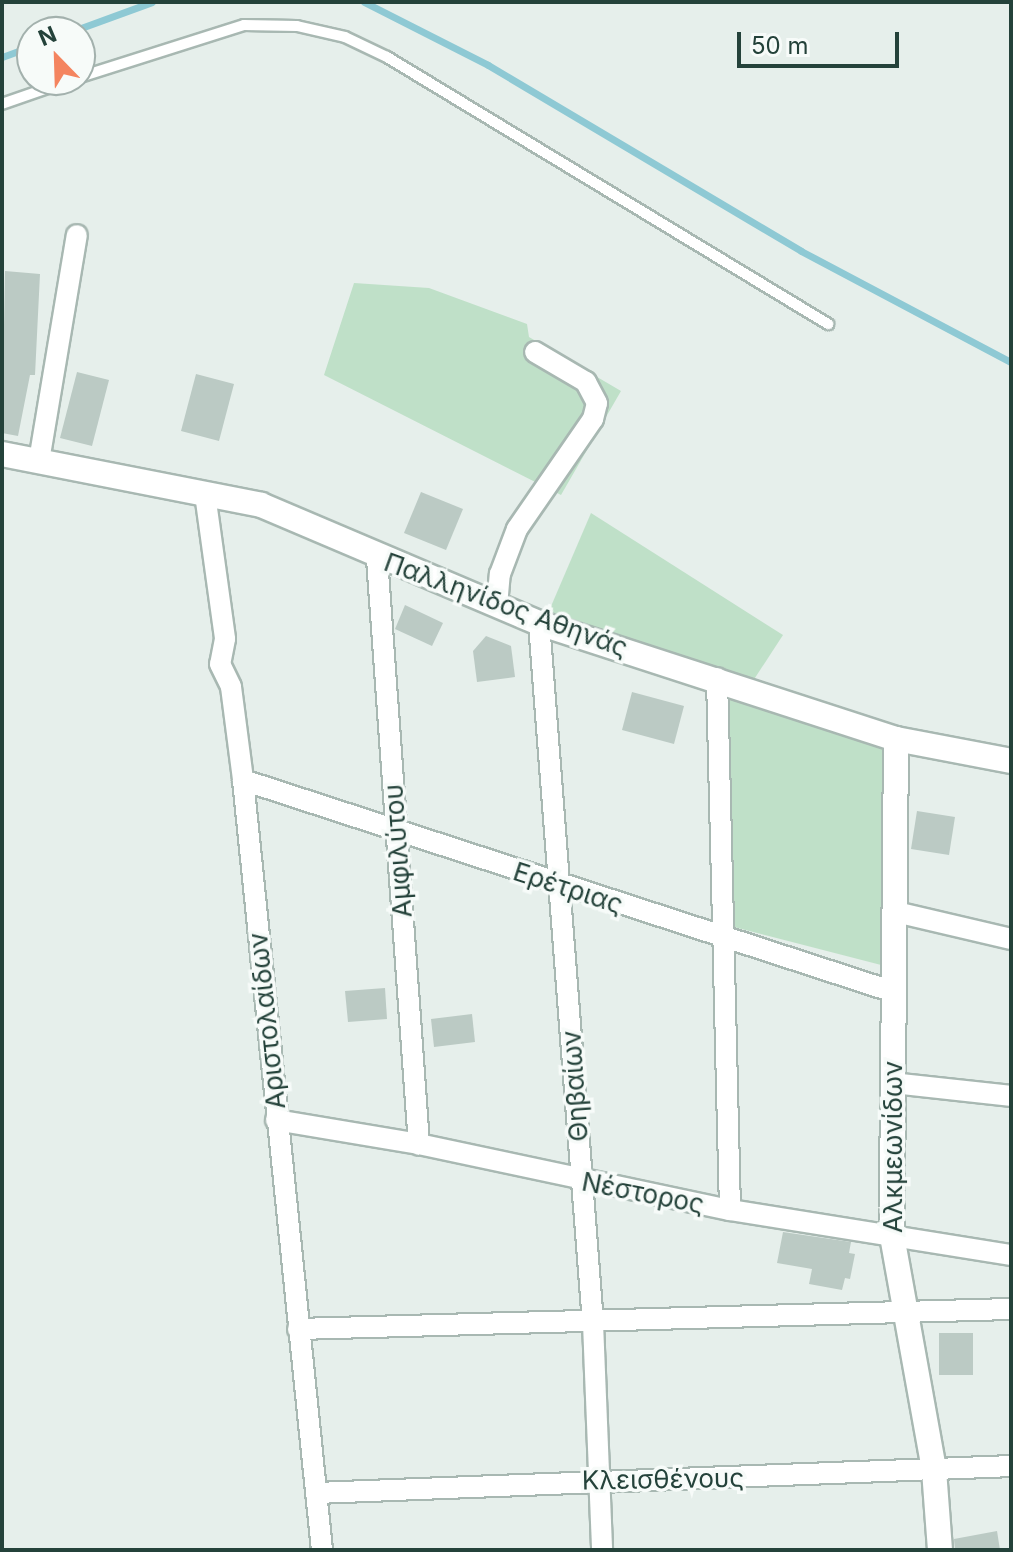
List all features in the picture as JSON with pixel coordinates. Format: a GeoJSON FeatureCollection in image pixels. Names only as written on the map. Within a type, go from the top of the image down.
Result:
{"type":"FeatureCollection","features":[{"type":"Feature","properties":{"kind":"street"},"geometry":{"type":"LineString","coordinates":[[39,461],[77,235]]}},
{"type":"Feature","properties":{"kind":"street"},"geometry":{"type":"LineString","coordinates":[[497,606],[500,574],[517,529],[593,419],[597,403],[586,382],[535,352]]}},
{"type":"Feature","properties":{"kind":"street","name":"Παλληνίδος Αθηνάς"},"geometry":{"type":"LineString","coordinates":[[2,454],[261,505],[377,558],[539,623],[717,678],[896,739],[1011,761]]}},
{"type":"Feature","properties":{"kind":"street","name":"Αριστολαίδων"},"geometry":{"type":"LineString","coordinates":[[205,494],[225,639],[220,664],[231,687],[243,780],[322,1550]]}},
{"type":"Feature","properties":{"kind":"street","name":"Αμφιλύτου"},"geometry":{"type":"LineString","coordinates":[[377,558],[419,1144]]}},
{"type":"Feature","properties":{"kind":"street","name":"Θηβαίων"},"geometry":{"type":"LineString","coordinates":[[539,623],[593,1323],[602,1550]]}},
{"type":"Feature","properties":{"kind":"street"},"geometry":{"type":"LineString","coordinates":[[717,678],[730,1210]]}},
{"type":"Feature","properties":{"kind":"street","name":"Αλκμεωνίδων"},"geometry":{"type":"LineString","coordinates":[[896,739],[892,1236],[902,1311],[934,1470],[940,1550]]}},
{"type":"Feature","properties":{"kind":"street","name":"Ερέτριας"},"geometry":{"type":"LineString","coordinates":[[243,780],[894,992]]}},
{"type":"Feature","properties":{"kind":"street"},"geometry":{"type":"LineString","coordinates":[[896,912],[1011,939]]}},
{"type":"Feature","properties":{"kind":"street"},"geometry":{"type":"LineString","coordinates":[[892,1083],[1011,1096]]}},
{"type":"Feature","properties":{"kind":"street","name":"Νέστορος"},"geometry":{"type":"LineString","coordinates":[[276,1120],[419,1144],[730,1210],[1011,1255]]}},
{"type":"Feature","properties":{"kind":"street"},"geometry":{"type":"LineString","coordinates":[[298,1329],[1011,1309]]}},
{"type":"Feature","properties":{"kind":"street","name":"Κλεισθένους"},"geometry":{"type":"LineString","coordinates":[[316,1493],[1011,1466]]}},
{"type":"Feature","properties":{"kind":"lane"},"geometry":{"type":"LineString","coordinates":[[96,72],[244,25],[297,26],[345,37],[387,57],[828,324]]}},
{"type":"Feature","properties":{"kind":"lane"},"geometry":{"type":"LineString","coordinates":[[2,104],[25,96]]}},
{"type":"Feature","properties":{"kind":"green space"},"geometry":{"type":"Polygon","coordinates":[[[354,283],[429,288],[527,324],[529,337],[621,391],[561,495],[324,375],[354,283]]]}},
{"type":"Feature","properties":{"kind":"green space"},"geometry":{"type":"Polygon","coordinates":[[[591,513],[783,635],[751,684],[546,618],[591,513]]]}},
{"type":"Feature","properties":{"kind":"green space"},"geometry":{"type":"Polygon","coordinates":[[[726,691],[884,747],[885,966],[730,926],[726,691]]]}},
{"type":"Feature","properties":{"kind":"building"},"geometry":{"type":"Polygon","coordinates":[[[5,271],[40,274],[35,375],[30,375],[18,436],[2,433],[5,271]]]}},
{"type":"Feature","properties":{"kind":"building"},"geometry":{"type":"Polygon","coordinates":[[[77,372],[109,380],[92,446],[60,438],[77,372]]]}},
{"type":"Feature","properties":{"kind":"building"},"geometry":{"type":"Polygon","coordinates":[[[196,374],[234,384],[219,441],[181,431],[196,374]]]}},
{"type":"Feature","properties":{"kind":"building"},"geometry":{"type":"Polygon","coordinates":[[[421,492],[463,509],[446,550],[404,533],[421,492]]]}},
{"type":"Feature","properties":{"kind":"building"},"geometry":{"type":"Polygon","coordinates":[[[405,605],[443,623],[432,646],[395,629],[405,605]]]}},
{"type":"Feature","properties":{"kind":"building"},"geometry":{"type":"Polygon","coordinates":[[[486,636],[511,646],[515,677],[477,682],[473,651],[486,636]]]}},
{"type":"Feature","properties":{"kind":"building"},"geometry":{"type":"Polygon","coordinates":[[[632,692],[684,706],[674,744],[622,730],[632,692]]]}},
{"type":"Feature","properties":{"kind":"building"},"geometry":{"type":"Polygon","coordinates":[[[917,811],[955,817],[949,855],[911,849],[917,811]]]}},
{"type":"Feature","properties":{"kind":"building"},"geometry":{"type":"Polygon","coordinates":[[[385,988],[387,1019],[348,1022],[345,991],[385,988]]]}},
{"type":"Feature","properties":{"kind":"building"},"geometry":{"type":"Polygon","coordinates":[[[472,1014],[475,1042],[434,1047],[431,1019],[472,1014]]]}},
{"type":"Feature","properties":{"kind":"building"},"geometry":{"type":"Polygon","coordinates":[[[783,1232],[851,1242],[849,1253],[855,1254],[850,1279],[845,1278],[842,1290],[809,1284],[812,1269],[777,1263],[783,1232]]]}},
{"type":"Feature","properties":{"kind":"building"},"geometry":{"type":"Polygon","coordinates":[[[939,1333],[973,1333],[973,1375],[939,1375],[939,1333]]]}},
{"type":"Feature","properties":{"kind":"building"},"geometry":{"type":"Polygon","coordinates":[[[997,1531],[1000,1550],[955,1550],[954,1539],[997,1531]]]}},
{"type":"Feature","properties":{"kind":"waterway"},"geometry":{"type":"LineString","coordinates":[[96,22],[152,2]]}},
{"type":"Feature","properties":{"kind":"waterway"},"geometry":{"type":"LineString","coordinates":[[364,2],[488,65],[801,251],[1011,362]]}},
{"type":"Feature","properties":{"kind":"waterway"},"geometry":{"type":"LineString","coordinates":[[2,57],[16,52]]}}]}
